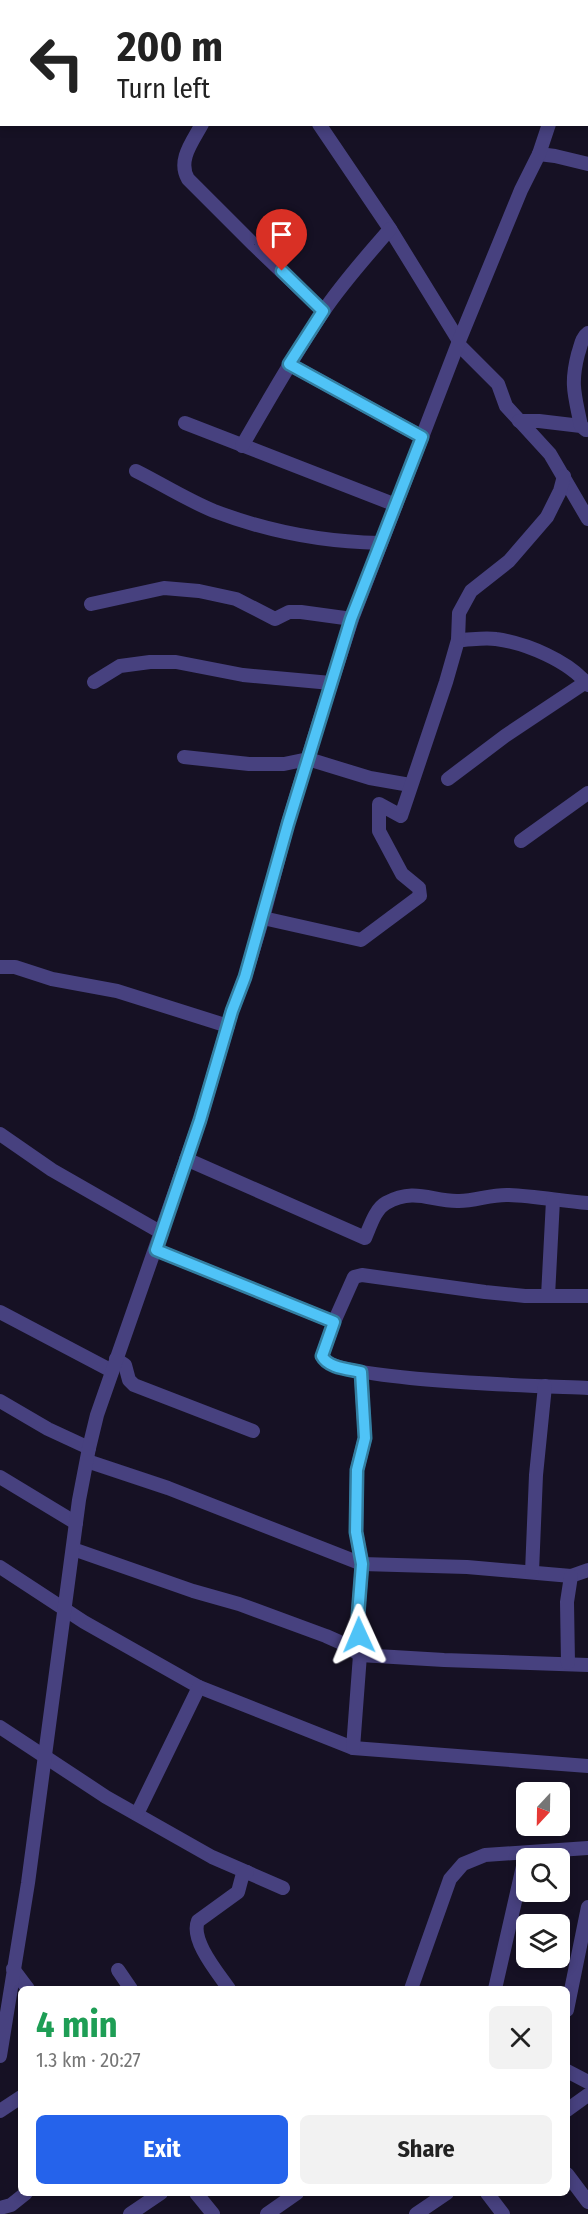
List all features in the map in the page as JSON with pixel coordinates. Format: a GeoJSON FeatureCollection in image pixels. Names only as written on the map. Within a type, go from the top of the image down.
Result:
{"type":"FeatureCollection","features":[{"type":"Feature","properties":{"kind":"street"},"geometry":{"type":"LineString","coordinates":[[200,126],[184,162],[184,172],[188,179],[323,311]]}},
{"type":"Feature","properties":{"kind":"street"},"geometry":{"type":"LineString","coordinates":[[320,126],[390,229],[458,342],[498,384],[506,406],[550,454],[588,519]]}},
{"type":"Feature","properties":{"kind":"street"},"geometry":{"type":"LineString","coordinates":[[0,2056],[28,1883],[64,1609],[88,1455],[114,1365],[200,1120],[263,918],[351,619],[458,342],[521,190],[539,154],[548,126]]}},
{"type":"Feature","properties":{"kind":"street"},"geometry":{"type":"LineString","coordinates":[[539,154],[588,164]]}},
{"type":"Feature","properties":{"kind":"street"},"geometry":{"type":"LineString","coordinates":[[242,446],[289,364],[323,311],[390,229]]}},
{"type":"Feature","properties":{"kind":"street"},"geometry":{"type":"LineString","coordinates":[[519,421],[539,421],[584,428],[572,384],[582,340],[588,333]]}},
{"type":"Feature","properties":{"kind":"street"},"geometry":{"type":"LineString","coordinates":[[289,364],[422,437]]}},
{"type":"Feature","properties":{"kind":"street"},"geometry":{"type":"LineString","coordinates":[[184,423],[396,505]]}},
{"type":"Feature","properties":{"kind":"street"},"geometry":{"type":"LineString","coordinates":[[136,471],[213,510],[258,525],[319,540],[380,543]]}},
{"type":"Feature","properties":{"kind":"street"},"geometry":{"type":"LineString","coordinates":[[263,918],[361,940],[420,896],[419,888],[402,874],[380,831],[380,804],[401,816],[458,640],[459,613],[471,591],[509,561],[547,517],[560,491],[564,476]]}},
{"type":"Feature","properties":{"kind":"street"},"geometry":{"type":"LineString","coordinates":[[91,604],[164,588],[199,591],[236,599],[275,619],[289,612],[301,612],[351,619]]}},
{"type":"Feature","properties":{"kind":"street"},"geometry":{"type":"LineString","coordinates":[[448,779],[505,736],[587,683],[550,655],[495,638],[458,640]]}},
{"type":"Feature","properties":{"kind":"street"},"geometry":{"type":"LineString","coordinates":[[94,682],[120,666],[150,662],[176,662],[243,675],[331,683]]}},
{"type":"Feature","properties":{"kind":"street"},"geometry":{"type":"LineString","coordinates":[[184,757],[249,764],[284,764],[308,759],[370,778],[410,785]]}},
{"type":"Feature","properties":{"kind":"street"},"geometry":{"type":"LineString","coordinates":[[521,841],[588,793]]}},
{"type":"Feature","properties":{"kind":"street"},"geometry":{"type":"LineString","coordinates":[[0,967],[15,968],[52,979],[117,991],[228,1026]]}},
{"type":"Feature","properties":{"kind":"street"},"geometry":{"type":"LineString","coordinates":[[0,1134],[52,1170],[162,1233]]}},
{"type":"Feature","properties":{"kind":"street"},"geometry":{"type":"LineString","coordinates":[[186,1159],[365,1238],[385,1203],[415,1195],[461,1202],[509,1195],[588,1203]]}},
{"type":"Feature","properties":{"kind":"street"},"geometry":{"type":"LineString","coordinates":[[548,1296],[553,1200]]}},
{"type":"Feature","properties":{"kind":"street"},"geometry":{"type":"LineString","coordinates":[[156,1250],[334,1322]]}},
{"type":"Feature","properties":{"kind":"street"},"geometry":{"type":"LineString","coordinates":[[588,1296],[485,1293],[362,1275],[354,1277],[322,1356],[328,1364],[361,1372],[418,1379],[588,1388]]}},
{"type":"Feature","properties":{"kind":"street"},"geometry":{"type":"LineString","coordinates":[[0,1312],[114,1365],[125,1365],[129,1380],[134,1384],[253,1431]]}},
{"type":"Feature","properties":{"kind":"street"},"geometry":{"type":"LineString","coordinates":[[352,1748],[360,1655],[358,1615],[362,1564],[356,1532],[357,1470],[365,1438],[361,1372]]}},
{"type":"Feature","properties":{"kind":"street"},"geometry":{"type":"LineString","coordinates":[[532,1572],[536,1475],[545,1386]]}},
{"type":"Feature","properties":{"kind":"street"},"geometry":{"type":"LineString","coordinates":[[0,1401],[88,1455],[362,1564],[467,1566],[571,1576],[588,1570]]}},
{"type":"Feature","properties":{"kind":"street"},"geometry":{"type":"LineString","coordinates":[[0,1478],[76,1524]]}},
{"type":"Feature","properties":{"kind":"street"},"geometry":{"type":"LineString","coordinates":[[73,1549],[193,1591],[239,1604],[326,1636],[360,1655],[588,1665]]}},
{"type":"Feature","properties":{"kind":"street"},"geometry":{"type":"LineString","coordinates":[[0,1567],[64,1609],[199,1687],[352,1748],[588,1766]]}},
{"type":"Feature","properties":{"kind":"street"},"geometry":{"type":"LineString","coordinates":[[568,1663],[567,1602],[571,1576]]}},
{"type":"Feature","properties":{"kind":"street"},"geometry":{"type":"LineString","coordinates":[[137,1814],[199,1687]]}},
{"type":"Feature","properties":{"kind":"street"},"geometry":{"type":"LineString","coordinates":[[0,1726],[44,1757],[212,1857],[283,1888]]}},
{"type":"Feature","properties":{"kind":"street"},"geometry":{"type":"LineString","coordinates":[[570,1849],[588,1848]]}},
{"type":"Feature","properties":{"kind":"street"},"geometry":{"type":"LineString","coordinates":[[412,1986],[450,1879],[464,1864],[485,1855],[516,1853]]}},
{"type":"Feature","properties":{"kind":"street"},"geometry":{"type":"LineString","coordinates":[[227,1986],[203,1950],[195,1928],[198,1921],[238,1892],[242,1877],[247,1872]]}},
{"type":"Feature","properties":{"kind":"street"},"geometry":{"type":"LineString","coordinates":[[496,1986],[516,1897]]}},
{"type":"Feature","properties":{"kind":"street"},"geometry":{"type":"LineString","coordinates":[[570,1995],[588,1907]]}},
{"type":"Feature","properties":{"kind":"street"},"geometry":{"type":"LineString","coordinates":[[13,1969],[26,1986]]}},
{"type":"Feature","properties":{"kind":"street"},"geometry":{"type":"LineString","coordinates":[[118,1970],[129,1986]]}},
{"type":"Feature","properties":{"kind":"street"},"geometry":{"type":"LineString","coordinates":[[570,2073],[588,2082]]}},
{"type":"Feature","properties":{"kind":"street"},"geometry":{"type":"LineString","coordinates":[[570,2108],[588,2095]]}},
{"type":"Feature","properties":{"kind":"street"},"geometry":{"type":"LineString","coordinates":[[0,2111],[18,2099]]}},
{"type":"Feature","properties":{"kind":"street"},"geometry":{"type":"LineString","coordinates":[[570,2178],[588,2202]]}},
{"type":"Feature","properties":{"kind":"street"},"geometry":{"type":"LineString","coordinates":[[0,2208],[11,2205],[22,2196]]}},
{"type":"Feature","properties":{"kind":"street"},"geometry":{"type":"LineString","coordinates":[[130,2214],[157,2196]]}},
{"type":"Feature","properties":{"kind":"street"},"geometry":{"type":"LineString","coordinates":[[198,2196],[213,2214]]}},
{"type":"Feature","properties":{"kind":"street"},"geometry":{"type":"LineString","coordinates":[[267,2214],[293,2196]]}},
{"type":"Feature","properties":{"kind":"street"},"geometry":{"type":"LineString","coordinates":[[416,2214],[443,2196]]}},
{"type":"Feature","properties":{"kind":"street"},"geometry":{"type":"LineString","coordinates":[[490,2196],[503,2214]]}},
{"type":"Feature","properties":{"kind":"route"},"geometry":{"type":"LineString","coordinates":[[282,271],[323,311],[289,364],[422,437],[351,619],[288,824],[245,977],[232,1011],[200,1120],[156,1250],[334,1322],[322,1356],[323,1360],[337,1367],[361,1372],[365,1438],[357,1470],[356,1532],[362,1564],[358,1615],[359,1635]]}}]}
